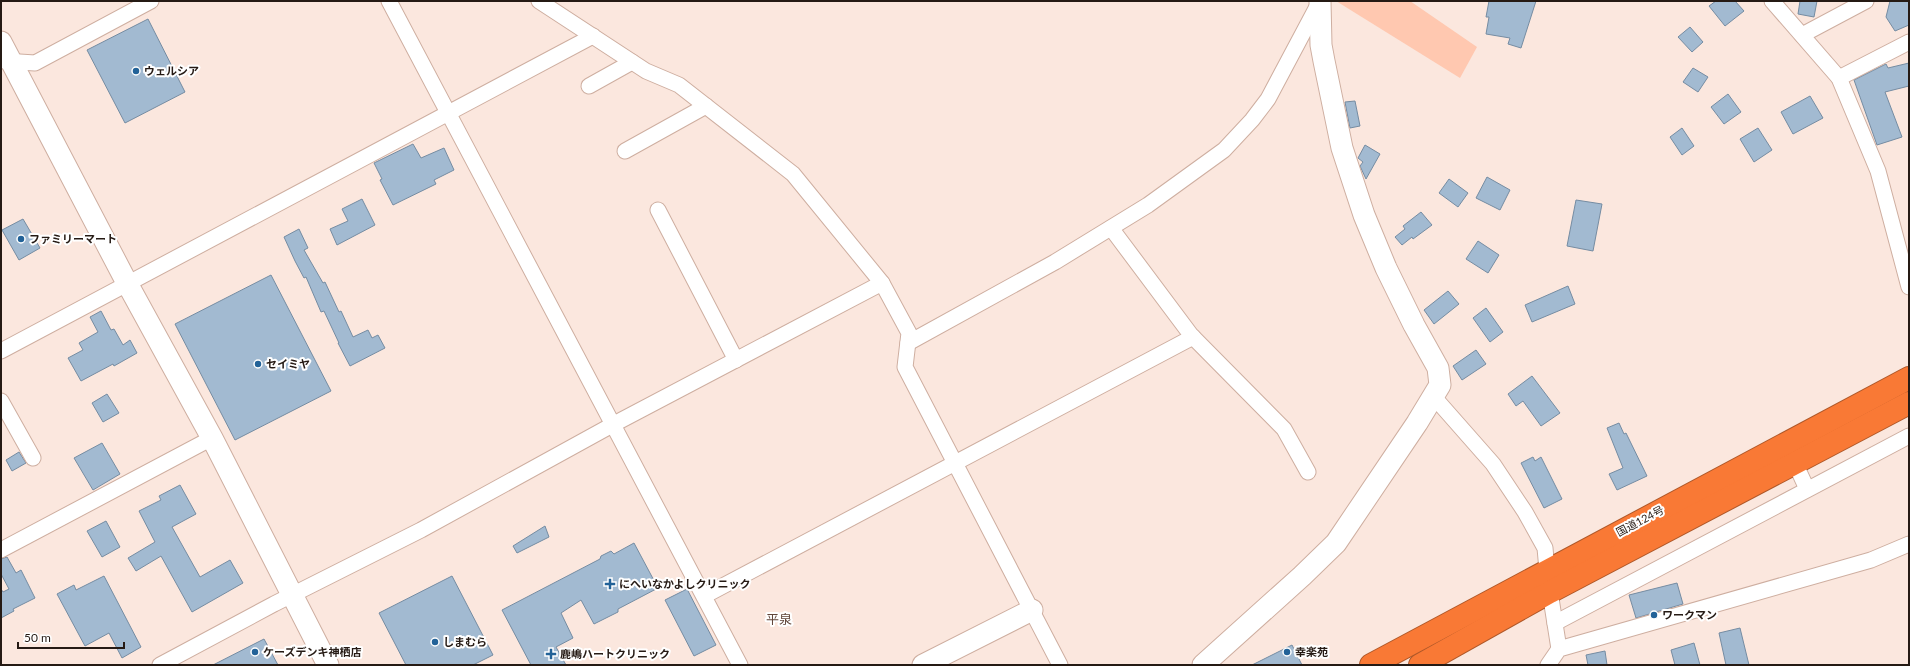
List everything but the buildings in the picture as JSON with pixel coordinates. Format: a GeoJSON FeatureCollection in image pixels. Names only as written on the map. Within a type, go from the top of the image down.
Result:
{"type":"FeatureCollection","features":[{"type":"Feature","properties":{"kind":"highway","name":"国道124号"},"geometry":{"type":"LineString","coordinates":[[1371,665],[1909,378]]}},
{"type":"Feature","properties":{"kind":"highway","name":"国道124号"},"geometry":{"type":"LineString","coordinates":[[1420,665],[1550,592],[1909,403]]}},
{"type":"Feature","properties":{"kind":"street"},"geometry":{"type":"LineString","coordinates":[[389,1],[614,424],[740,665]]}},
{"type":"Feature","properties":{"kind":"street"},"geometry":{"type":"LineString","coordinates":[[539,1],[646,71],[679,85],[793,174],[882,283],[909,333],[905,367],[1060,665]]}},
{"type":"Feature","properties":{"kind":"street"},"geometry":{"type":"LineString","coordinates":[[1772,1],[1839,78],[1878,171],[1909,287]]}},
{"type":"Feature","properties":{"kind":"street"},"geometry":{"type":"LineString","coordinates":[[1802,35],[1866,1]]}},
{"type":"Feature","properties":{"kind":"street"},"geometry":{"type":"LineString","coordinates":[[6,62],[35,63],[146,2]]}},
{"type":"Feature","properties":{"kind":"street"},"geometry":{"type":"LineString","coordinates":[[908,343],[1055,262],[1111,228],[1148,205],[1224,150],[1252,120],[1268,99],[1319,2]]}},
{"type":"Feature","properties":{"kind":"street"},"geometry":{"type":"LineString","coordinates":[[1203,665],[1302,576],[1336,543],[1434,397],[1440,385],[1438,368],[1414,326],[1386,268],[1364,215],[1342,148],[1324,61],[1319,2]]}},
{"type":"Feature","properties":{"kind":"street"},"geometry":{"type":"LineString","coordinates":[[1,351],[593,36]]}},
{"type":"Feature","properties":{"kind":"street"},"geometry":{"type":"LineString","coordinates":[[1,42],[6,62],[212,438],[328,665]]}},
{"type":"Feature","properties":{"kind":"street"},"geometry":{"type":"LineString","coordinates":[[1839,78],[1909,42]]}},
{"type":"Feature","properties":{"kind":"street"},"geometry":{"type":"LineString","coordinates":[[589,86],[632,62]]}},
{"type":"Feature","properties":{"kind":"street"},"geometry":{"type":"LineString","coordinates":[[624,151],[706,106]]}},
{"type":"Feature","properties":{"kind":"street"},"geometry":{"type":"LineString","coordinates":[[658,210],[736,360]]}},
{"type":"Feature","properties":{"kind":"street"},"geometry":{"type":"LineString","coordinates":[[1111,228],[1193,337],[1284,429],[1308,472]]}},
{"type":"Feature","properties":{"kind":"street"},"geometry":{"type":"LineString","coordinates":[[160,665],[274,604],[421,530],[614,424],[882,283]]}},
{"type":"Feature","properties":{"kind":"street"},"geometry":{"type":"LineString","coordinates":[[704,596],[956,464],[1193,337]]}},
{"type":"Feature","properties":{"kind":"street"},"geometry":{"type":"LineString","coordinates":[[1434,397],[1493,464],[1525,512],[1545,548],[1559,649]]}},
{"type":"Feature","properties":{"kind":"street"},"geometry":{"type":"LineString","coordinates":[[1,401],[33,458]]}},
{"type":"Feature","properties":{"kind":"street"},"geometry":{"type":"LineString","coordinates":[[1556,623],[1909,436]]}},
{"type":"Feature","properties":{"kind":"street"},"geometry":{"type":"LineString","coordinates":[[1,550],[212,438]]}},
{"type":"Feature","properties":{"kind":"street"},"geometry":{"type":"LineString","coordinates":[[1795,463],[1807,489]]}},
{"type":"Feature","properties":{"kind":"street"},"geometry":{"type":"LineString","coordinates":[[1548,665],[1559,649],[1871,560],[1909,544]]}},
{"type":"Feature","properties":{"kind":"street"},"geometry":{"type":"LineString","coordinates":[[922,665],[1032,610]]}},
{"type":"Feature","properties":{"kind":"shaded area"},"geometry":{"type":"Polygon","coordinates":[[[1336,1],[1410,1],[1477,47],[1460,78],[1336,1]]]}},
{"type":"Feature","properties":{"kind":"place","name":"ウェルシア"},"geometry":{"type":"Point","coordinates":[136,71]}},
{"type":"Feature","properties":{"kind":"place","name":"ファミリーマート"},"geometry":{"type":"Point","coordinates":[21,239]}},
{"type":"Feature","properties":{"kind":"place","name":"セイミヤ"},"geometry":{"type":"Point","coordinates":[258,364]}},
{"type":"Feature","properties":{"kind":"place","name":"にへいなかよしクリニック"},"geometry":{"type":"Point","coordinates":[610,584]}},
{"type":"Feature","properties":{"kind":"place","name":"ワークマン"},"geometry":{"type":"Point","coordinates":[1654,615]}},
{"type":"Feature","properties":{"kind":"place","name":"しまむら"},"geometry":{"type":"Point","coordinates":[435,642]}},
{"type":"Feature","properties":{"kind":"place","name":"ケーズデンキ神栖店"},"geometry":{"type":"Point","coordinates":[255,652]}},
{"type":"Feature","properties":{"kind":"place","name":"幸楽苑"},"geometry":{"type":"Point","coordinates":[1287,652]}},
{"type":"Feature","properties":{"kind":"place","name":"鹿嶋ハートクリニック"},"geometry":{"type":"Point","coordinates":[551,654]}},
{"type":"Feature","properties":{"kind":"district","name":"平泉"},"geometry":{"type":"Point","coordinates":[779,619]}}]}
